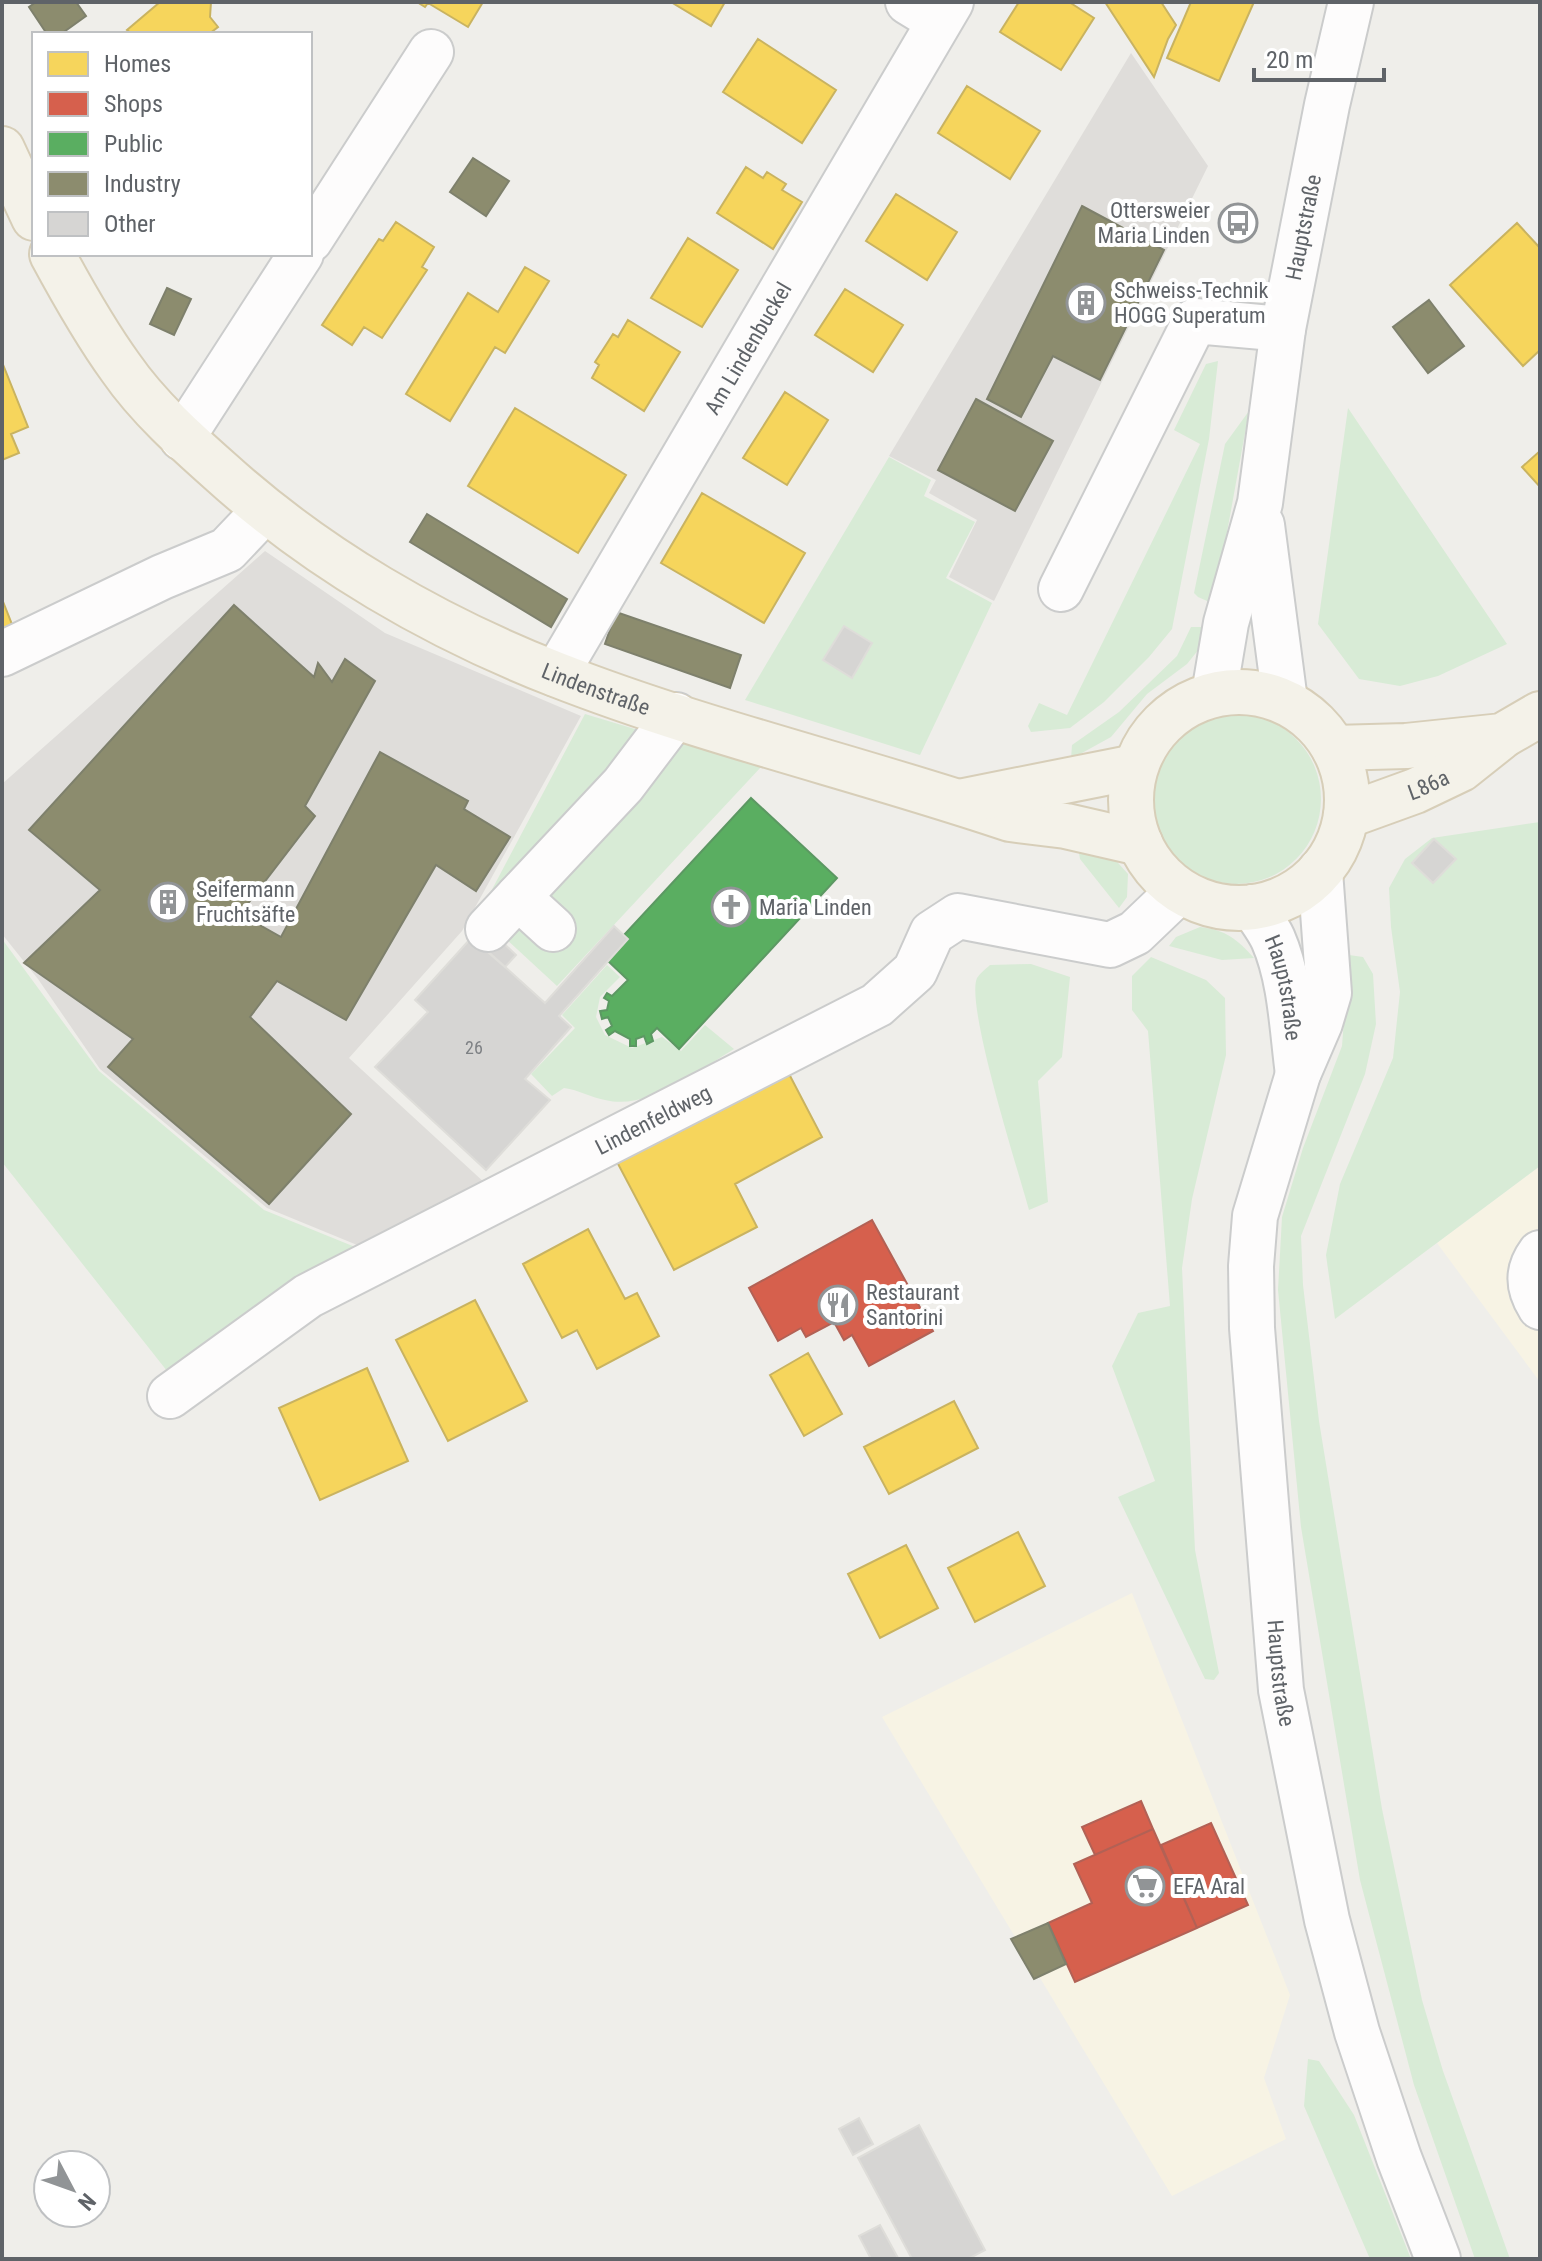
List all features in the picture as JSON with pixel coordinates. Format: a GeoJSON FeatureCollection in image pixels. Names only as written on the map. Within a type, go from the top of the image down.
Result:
{"type":"FeatureCollection","features":[{"type":"Feature","properties":{"kind":"main road"},"geometry":{"type":"LineString","coordinates":[[2,149],[32,214]]}},
{"type":"Feature","properties":{"kind":"main road","name":"Lindenstraße"},"geometry":{"type":"LineString","coordinates":[[53,256],[122,370],[182,438],[264,511],[376,586],[479,641],[556,674],[676,715],[1010,819],[1066,826],[1140,843]]}},
{"type":"Feature","properties":{"kind":"main road"},"geometry":{"type":"LineString","coordinates":[[1250,692],[1285,701],[1313,721],[1334,748],[1346,781],[1346,816],[1337,845],[1320,871],[1301,889],[1278,901],[1253,907],[1228,908],[1202,902],[1179,891],[1157,872],[1140,843],[1133,822],[1130,795],[1135,767],[1152,734],[1180,709],[1214,694],[1250,692]]}},
{"type":"Feature","properties":{"kind":"main road","name":"L86a"},"geometry":{"type":"LineString","coordinates":[[1346,816],[1415,791],[1461,769],[1502,736],[1540,714]]}},
{"type":"Feature","properties":{"kind":"main road"},"geometry":{"type":"LineString","coordinates":[[1334,748],[1406,746],[1502,736]]}},
{"type":"Feature","properties":{"kind":"main road","name":"Lindenstraße"},"geometry":{"type":"LineString","coordinates":[[958,802],[1135,767]]}},
{"type":"Feature","properties":{"kind":"street","name":"Hauptstraße"},"geometry":{"type":"LineString","coordinates":[[1214,694],[1226,623],[1260,503],[1283,329],[1327,105],[1351,2]]}},
{"type":"Feature","properties":{"kind":"street","name":"Am Lindenbuckel"},"geometry":{"type":"LineString","coordinates":[[556,674],[933,8]]}},
{"type":"Feature","properties":{"kind":"street"},"geometry":{"type":"LineString","coordinates":[[312,237],[431,52]]}},
{"type":"Feature","properties":{"kind":"street"},"geometry":{"type":"LineString","coordinates":[[182,438],[300,256]]}},
{"type":"Feature","properties":{"kind":"street"},"geometry":{"type":"LineString","coordinates":[[1061,589],[1195,321],[1283,329]]}},
{"type":"Feature","properties":{"kind":"street","name":"Hauptstraße"},"geometry":{"type":"LineString","coordinates":[[1260,503],[1285,701]]}},
{"type":"Feature","properties":{"kind":"street"},"geometry":{"type":"LineString","coordinates":[[2,654],[162,577],[227,550],[264,511]]}},
{"type":"Feature","properties":{"kind":"street"},"geometry":{"type":"LineString","coordinates":[[488,929],[623,785],[676,715]]}},
{"type":"Feature","properties":{"kind":"street","name":"Hauptstraße"},"geometry":{"type":"LineString","coordinates":[[1320,871],[1329,993],[1298,1074],[1255,1216],[1251,1266],[1252,1328],[1281,1690],[1327,1920],[1357,2032],[1399,2158],[1438,2259]]}},
{"type":"Feature","properties":{"kind":"street","name":"Lindenfeldweg"},"geometry":{"type":"LineString","coordinates":[[170,1396],[308,1296],[877,1005],[915,971],[932,933],[958,916],[1110,945],[1135,933],[1179,891]]}},
{"type":"Feature","properties":{"kind":"street"},"geometry":{"type":"LineString","coordinates":[[518,897],[553,929]]}},
{"type":"Feature","properties":{"kind":"street","name":"Hauptstraße"},"geometry":{"type":"LineString","coordinates":[[1253,907],[1273,939],[1281,967],[1298,1074]]}},
{"type":"Feature","properties":{"kind":"street"},"geometry":{"type":"LineString","coordinates":[[1540,1253],[1531,1265],[1531,1293],[1540,1307]]}},
{"type":"Feature","properties":{"kind":"shaded area"},"geometry":{"type":"Polygon","coordinates":[[[1131,53],[1208,166],[994,601],[949,577],[977,520],[929,493],[936,480],[889,456],[1131,53]]]}},
{"type":"Feature","properties":{"kind":"shaded area"},"geometry":{"type":"Polygon","coordinates":[[[265,551],[385,633],[581,716],[462,931],[349,1058],[486,1184],[362,1247],[267,1208],[100,1069],[38,979],[2,934],[2,784],[265,551]]]}},
{"type":"Feature","properties":{"kind":"shaded area"},"geometry":{"type":"Polygon","coordinates":[[[1540,1166],[1540,1382],[1437,1243],[1540,1166]]]}},
{"type":"Feature","properties":{"kind":"shaded area"},"geometry":{"type":"Polygon","coordinates":[[[1132,1593],[1290,1995],[1264,2078],[1286,2139],[1172,2196],[882,1717],[1132,1593]]]}},
{"type":"Feature","properties":{"kind":"green space"},"geometry":{"type":"Polygon","coordinates":[[[1218,361],[1209,439],[1172,629],[1104,702],[1070,728],[1031,732],[1028,726],[1039,703],[1067,715],[1200,444],[1174,430],[1206,364],[1218,361]]]}},
{"type":"Feature","properties":{"kind":"green space"},"geometry":{"type":"Polygon","coordinates":[[[1348,408],[1507,644],[1438,676],[1400,686],[1359,679],[1318,624],[1348,408]]]}},
{"type":"Feature","properties":{"kind":"green space"},"geometry":{"type":"Polygon","coordinates":[[[1249,411],[1214,604],[1194,593],[1225,444],[1249,411]]]}},
{"type":"Feature","properties":{"kind":"green space"},"geometry":{"type":"Polygon","coordinates":[[[889,457],[931,480],[924,496],[975,522],[946,578],[992,603],[920,755],[745,700],[889,457]]]}},
{"type":"Feature","properties":{"kind":"green space"},"geometry":{"type":"Polygon","coordinates":[[[1191,627],[1207,627],[1199,649],[1187,664],[1147,694],[1111,737],[1071,759],[1072,745],[1119,712],[1177,656],[1191,627]]]}},
{"type":"Feature","properties":{"kind":"green space"},"geometry":{"type":"Polygon","coordinates":[[[585,714],[761,767],[557,986],[479,914],[585,714]]]}},
{"type":"Feature","properties":{"kind":"green space"},"geometry":{"type":"Polygon","coordinates":[[[1236,714],[1268,721],[1296,739],[1314,767],[1321,799],[1314,831],[1296,859],[1268,877],[1236,884],[1204,877],[1176,859],[1158,831],[1151,799],[1158,767],[1176,739],[1204,721],[1236,714]]]}},
{"type":"Feature","properties":{"kind":"green space"},"geometry":{"type":"Polygon","coordinates":[[[1540,822],[1540,1166],[1335,1319],[1326,1255],[1340,1184],[1393,1058],[1400,992],[1389,888],[1405,859],[1432,838],[1540,822]]]}},
{"type":"Feature","properties":{"kind":"green space"},"geometry":{"type":"Polygon","coordinates":[[[1078,847],[1111,855],[1128,874],[1127,897],[1119,908],[1080,859],[1078,847]]]}},
{"type":"Feature","properties":{"kind":"green space"},"geometry":{"type":"Polygon","coordinates":[[[1200,927],[1230,936],[1254,958],[1222,960],[1169,946],[1176,937],[1200,927]]]}},
{"type":"Feature","properties":{"kind":"green space"},"geometry":{"type":"Polygon","coordinates":[[[2,939],[99,1071],[264,1210],[360,1249],[171,1376],[2,1162],[2,939]]]}},
{"type":"Feature","properties":{"kind":"green space"},"geometry":{"type":"Polygon","coordinates":[[[1349,955],[1363,957],[1373,974],[1376,1024],[1365,1074],[1301,1236],[1303,1285],[1319,1421],[1382,1809],[1422,2000],[1443,2071],[1510,2259],[1475,2259],[1414,2085],[1360,1880],[1301,1527],[1278,1290],[1282,1217],[1303,1148],[1342,1046],[1349,955]]]}},
{"type":"Feature","properties":{"kind":"green space"},"geometry":{"type":"Polygon","coordinates":[[[1151,957],[1206,980],[1225,998],[1226,1055],[1192,1199],[1182,1268],[1195,1550],[1219,1673],[1214,1680],[1205,1679],[1118,1497],[1155,1481],[1112,1366],[1138,1313],[1170,1306],[1148,1031],[1132,1010],[1132,976],[1151,957]]]}},
{"type":"Feature","properties":{"kind":"green space"},"geometry":{"type":"Polygon","coordinates":[[[1031,964],[1070,977],[1062,1057],[1038,1081],[1048,1202],[1029,1210],[986,1054],[975,994],[977,978],[990,965],[1031,964]]]}},
{"type":"Feature","properties":{"kind":"green space"},"geometry":{"type":"Polygon","coordinates":[[[607,965],[620,977],[600,997],[596,1017],[605,1035],[632,1048],[662,1037],[681,1051],[705,1025],[734,1049],[673,1086],[639,1100],[605,1100],[564,1088],[552,1096],[531,1074],[575,1028],[562,1015],[607,965]]]}},
{"type":"Feature","properties":{"kind":"green space"},"geometry":{"type":"Polygon","coordinates":[[[1308,2059],[1319,2061],[1354,2115],[1411,2259],[1370,2259],[1304,2106],[1308,2059]]]}},
{"type":"Feature","properties":{"kind":"building: Homes"},"geometry":{"type":"Polygon","coordinates":[[[160,2],[211,2],[210,17],[218,27],[212,32],[127,30],[160,2]]]}},
{"type":"Feature","properties":{"kind":"building: Homes"},"geometry":{"type":"Polygon","coordinates":[[[417,2],[483,2],[468,27],[428,3],[425,7],[417,2]]]}},
{"type":"Feature","properties":{"kind":"building: Homes"},"geometry":{"type":"Polygon","coordinates":[[[671,2],[725,2],[711,26],[671,2]]]}},
{"type":"Feature","properties":{"kind":"building: Homes"},"geometry":{"type":"Polygon","coordinates":[[[1019,2],[1069,2],[1094,18],[1061,70],[1000,32],[1019,2]]]}},
{"type":"Feature","properties":{"kind":"building: Homes"},"geometry":{"type":"Polygon","coordinates":[[[1105,2],[1161,2],[1176,25],[1154,77],[1105,2]]]}},
{"type":"Feature","properties":{"kind":"building: Homes"},"geometry":{"type":"Polygon","coordinates":[[[1191,2],[1254,2],[1219,81],[1167,58],[1191,2]]]}},
{"type":"Feature","properties":{"kind":"building: Homes"},"geometry":{"type":"Polygon","coordinates":[[[758,39],[836,90],[802,143],[723,92],[758,39]]]}},
{"type":"Feature","properties":{"kind":"building: Homes"},"geometry":{"type":"Polygon","coordinates":[[[967,86],[1040,131],[1010,179],[938,133],[967,86]]]}},
{"type":"Feature","properties":{"kind":"building: Homes"},"geometry":{"type":"Polygon","coordinates":[[[746,167],[763,178],[767,172],[786,184],[782,190],[802,202],[773,249],[717,213],[746,167]]]}},
{"type":"Feature","properties":{"kind":"building: Homes"},"geometry":{"type":"Polygon","coordinates":[[[896,194],[957,232],[927,280],[866,241],[896,194]]]}},
{"type":"Feature","properties":{"kind":"building: Homes"},"geometry":{"type":"Polygon","coordinates":[[[396,222],[434,247],[422,267],[427,270],[382,338],[364,327],[352,345],[322,325],[379,239],[383,241],[396,222]]]}},
{"type":"Feature","properties":{"kind":"building: Homes"},"geometry":{"type":"Polygon","coordinates":[[[1517,223],[1540,248],[1540,350],[1523,366],[1450,285],[1517,223]]]}},
{"type":"Feature","properties":{"kind":"building: Homes"},"geometry":{"type":"Polygon","coordinates":[[[688,238],[738,270],[702,327],[651,298],[688,238]]]}},
{"type":"Feature","properties":{"kind":"building: Homes"},"geometry":{"type":"Polygon","coordinates":[[[525,267],[549,281],[505,353],[495,347],[450,421],[406,394],[468,293],[498,312],[525,267]]]}},
{"type":"Feature","properties":{"kind":"building: Homes"},"geometry":{"type":"Polygon","coordinates":[[[845,289],[903,325],[873,372],[815,335],[845,289]]]}},
{"type":"Feature","properties":{"kind":"building: Homes"},"geometry":{"type":"Polygon","coordinates":[[[628,320],[680,352],[644,411],[592,378],[599,365],[595,362],[613,334],[618,337],[628,320]]]}},
{"type":"Feature","properties":{"kind":"building: Homes"},"geometry":{"type":"Polygon","coordinates":[[[2,362],[28,427],[11,434],[19,453],[2,460],[2,362]]]}},
{"type":"Feature","properties":{"kind":"building: Homes"},"geometry":{"type":"Polygon","coordinates":[[[785,392],[828,420],[787,485],[743,458],[785,392]]]}},
{"type":"Feature","properties":{"kind":"building: Homes"},"geometry":{"type":"Polygon","coordinates":[[[515,408],[626,475],[578,553],[468,486],[515,408]]]}},
{"type":"Feature","properties":{"kind":"building: Homes"},"geometry":{"type":"Polygon","coordinates":[[[1540,451],[1540,487],[1522,467],[1540,451]]]}},
{"type":"Feature","properties":{"kind":"building: Homes"},"geometry":{"type":"Polygon","coordinates":[[[702,493],[805,553],[764,623],[661,563],[702,493]]]}},
{"type":"Feature","properties":{"kind":"building: Homes"},"geometry":{"type":"Polygon","coordinates":[[[2,599],[13,627],[2,631],[2,599]]]}},
{"type":"Feature","properties":{"kind":"building: Homes"},"geometry":{"type":"Polygon","coordinates":[[[788,1072],[822,1137],[735,1184],[757,1227],[674,1270],[617,1162],[788,1072]]]}},
{"type":"Feature","properties":{"kind":"building: Homes"},"geometry":{"type":"Polygon","coordinates":[[[588,1229],[625,1299],[637,1293],[659,1336],[597,1369],[577,1330],[562,1338],[523,1264],[588,1229]]]}},
{"type":"Feature","properties":{"kind":"building: Homes"},"geometry":{"type":"Polygon","coordinates":[[[475,1300],[527,1401],[448,1441],[396,1340],[475,1300]]]}},
{"type":"Feature","properties":{"kind":"building: Homes"},"geometry":{"type":"Polygon","coordinates":[[[808,1353],[842,1414],[804,1436],[770,1375],[808,1353]]]}},
{"type":"Feature","properties":{"kind":"building: Homes"},"geometry":{"type":"Polygon","coordinates":[[[367,1368],[408,1461],[320,1500],[279,1408],[367,1368]]]}},
{"type":"Feature","properties":{"kind":"building: Homes"},"geometry":{"type":"Polygon","coordinates":[[[954,1401],[978,1448],[889,1494],[864,1447],[954,1401]]]}},
{"type":"Feature","properties":{"kind":"building: Homes"},"geometry":{"type":"Polygon","coordinates":[[[1018,1532],[1045,1586],[975,1622],[948,1568],[1018,1532]]]}},
{"type":"Feature","properties":{"kind":"building: Homes"},"geometry":{"type":"Polygon","coordinates":[[[906,1545],[938,1608],[880,1638],[848,1574],[906,1545]]]}},
{"type":"Feature","properties":{"kind":"building: Shops","name":"Restaurant Santorini"},"geometry":{"type":"Polygon","coordinates":[[[872,1220],[933,1331],[869,1366],[852,1335],[844,1340],[834,1322],[806,1337],[801,1328],[778,1341],[749,1288],[872,1220]]]}},
{"type":"Feature","properties":{"kind":"building: Shops"},"geometry":{"type":"Polygon","coordinates":[[[1141,1801],[1153,1829],[1095,1855],[1082,1827],[1141,1801]]]}},
{"type":"Feature","properties":{"kind":"building: Shops"},"geometry":{"type":"Polygon","coordinates":[[[1211,1823],[1248,1905],[1197,1928],[1161,1845],[1211,1823]]]}},
{"type":"Feature","properties":{"kind":"building: Shops"},"geometry":{"type":"Polygon","coordinates":[[[1153,1829],[1197,1928],[1075,1982],[1048,1923],[1092,1903],[1074,1864],[1153,1829]]]}},
{"type":"Feature","properties":{"kind":"building: Public","name":"Maria Linden"},"geometry":{"type":"Polygon","coordinates":[[[751,798],[837,878],[679,1049],[657,1028],[651,1034],[653,1041],[647,1044],[644,1036],[636,1039],[636,1046],[630,1046],[630,1039],[615,1031],[609,1035],[606,1030],[612,1026],[608,1017],[602,1019],[600,1011],[607,1010],[609,1001],[604,998],[607,993],[612,996],[628,980],[608,961],[628,939],[624,935],[751,798]]]}},
{"type":"Feature","properties":{"kind":"building: Industry"},"geometry":{"type":"Polygon","coordinates":[[[36,2],[76,2],[86,16],[64,32],[46,32],[29,7],[36,2]]]}},
{"type":"Feature","properties":{"kind":"building: Industry"},"geometry":{"type":"Polygon","coordinates":[[[473,158],[509,181],[486,216],[450,192],[473,158]]]}},
{"type":"Feature","properties":{"kind":"building: Industry","name":"Schweiss-Technik HOGG Superatum"},"geometry":{"type":"Polygon","coordinates":[[[1082,206],[1164,250],[1100,380],[1053,356],[1021,417],[987,399],[1082,206]]]}},
{"type":"Feature","properties":{"kind":"building: Industry"},"geometry":{"type":"Polygon","coordinates":[[[167,288],[191,299],[174,335],[150,324],[167,288]]]}},
{"type":"Feature","properties":{"kind":"building: Industry"},"geometry":{"type":"Polygon","coordinates":[[[1429,300],[1464,346],[1428,373],[1393,327],[1429,300]]]}},
{"type":"Feature","properties":{"kind":"building: Industry"},"geometry":{"type":"Polygon","coordinates":[[[976,399],[1053,441],[1015,511],[938,470],[976,399]]]}},
{"type":"Feature","properties":{"kind":"building: Industry"},"geometry":{"type":"Polygon","coordinates":[[[427,514],[567,599],[551,627],[410,542],[427,514]]]}},
{"type":"Feature","properties":{"kind":"building: Industry","name":"Seifermann Fruchtsäfte"},"geometry":{"type":"Polygon","coordinates":[[[234,605],[314,677],[318,663],[332,682],[345,659],[375,681],[305,806],[315,816],[240,914],[281,937],[380,752],[468,801],[464,809],[510,837],[476,891],[436,865],[346,1020],[277,981],[250,1017],[351,1114],[269,1204],[108,1067],[133,1039],[24,963],[100,890],[29,830],[234,605]]]}},
{"type":"Feature","properties":{"kind":"building: Industry"},"geometry":{"type":"Polygon","coordinates":[[[616,612],[741,655],[730,688],[605,644],[616,612]]]}},
{"type":"Feature","properties":{"kind":"building: Industry"},"geometry":{"type":"Polygon","coordinates":[[[1048,1923],[1066,1964],[1034,1979],[1011,1939],[1048,1923]]]}},
{"type":"Feature","properties":{"kind":"building: Other"},"geometry":{"type":"Polygon","coordinates":[[[844,626],[872,643],[852,678],[823,660],[844,626]]]}},
{"type":"Feature","properties":{"kind":"building: Other"},"geometry":{"type":"Polygon","coordinates":[[[1434,839],[1456,859],[1433,883],[1412,863],[1434,839]]]}},
{"type":"Feature","properties":{"kind":"building: Other"},"geometry":{"type":"Polygon","coordinates":[[[614,926],[628,939],[559,1016],[571,1027],[525,1079],[550,1100],[486,1170],[375,1067],[428,1012],[415,1000],[472,937],[545,1003],[614,926]]]}},
{"type":"Feature","properties":{"kind":"building: Other"},"geometry":{"type":"Polygon","coordinates":[[[495,935],[516,955],[505,967],[483,948],[495,935]]]}},
{"type":"Feature","properties":{"kind":"building: Other"},"geometry":{"type":"Polygon","coordinates":[[[859,2118],[873,2144],[853,2155],[839,2129],[859,2118]]]}},
{"type":"Feature","properties":{"kind":"building: Other"},"geometry":{"type":"Polygon","coordinates":[[[919,2125],[985,2250],[968,2259],[912,2259],[858,2158],[919,2125]]]}},
{"type":"Feature","properties":{"kind":"building: Other"},"geometry":{"type":"Polygon","coordinates":[[[880,2225],[898,2258],[871,2259],[859,2236],[880,2225]]]}},
{"type":"Feature","properties":{"kind":"place","name":"Ottersweier Maria Linden"},"geometry":{"type":"Point","coordinates":[1238,223]}},
{"type":"Feature","properties":{"kind":"place","name":"Schweiss-Technik HOGG Superatum"},"geometry":{"type":"Point","coordinates":[1086,303]}},
{"type":"Feature","properties":{"kind":"place","name":"Seifermann Fruchtsäfte"},"geometry":{"type":"Point","coordinates":[168,902]}},
{"type":"Feature","properties":{"kind":"place","name":"Maria Linden"},"geometry":{"type":"Point","coordinates":[731,907]}},
{"type":"Feature","properties":{"kind":"place","name":"Restaurant Santorini"},"geometry":{"type":"Point","coordinates":[838,1305]}},
{"type":"Feature","properties":{"kind":"place","name":"EFA Aral"},"geometry":{"type":"Point","coordinates":[1145,1886]}}]}
